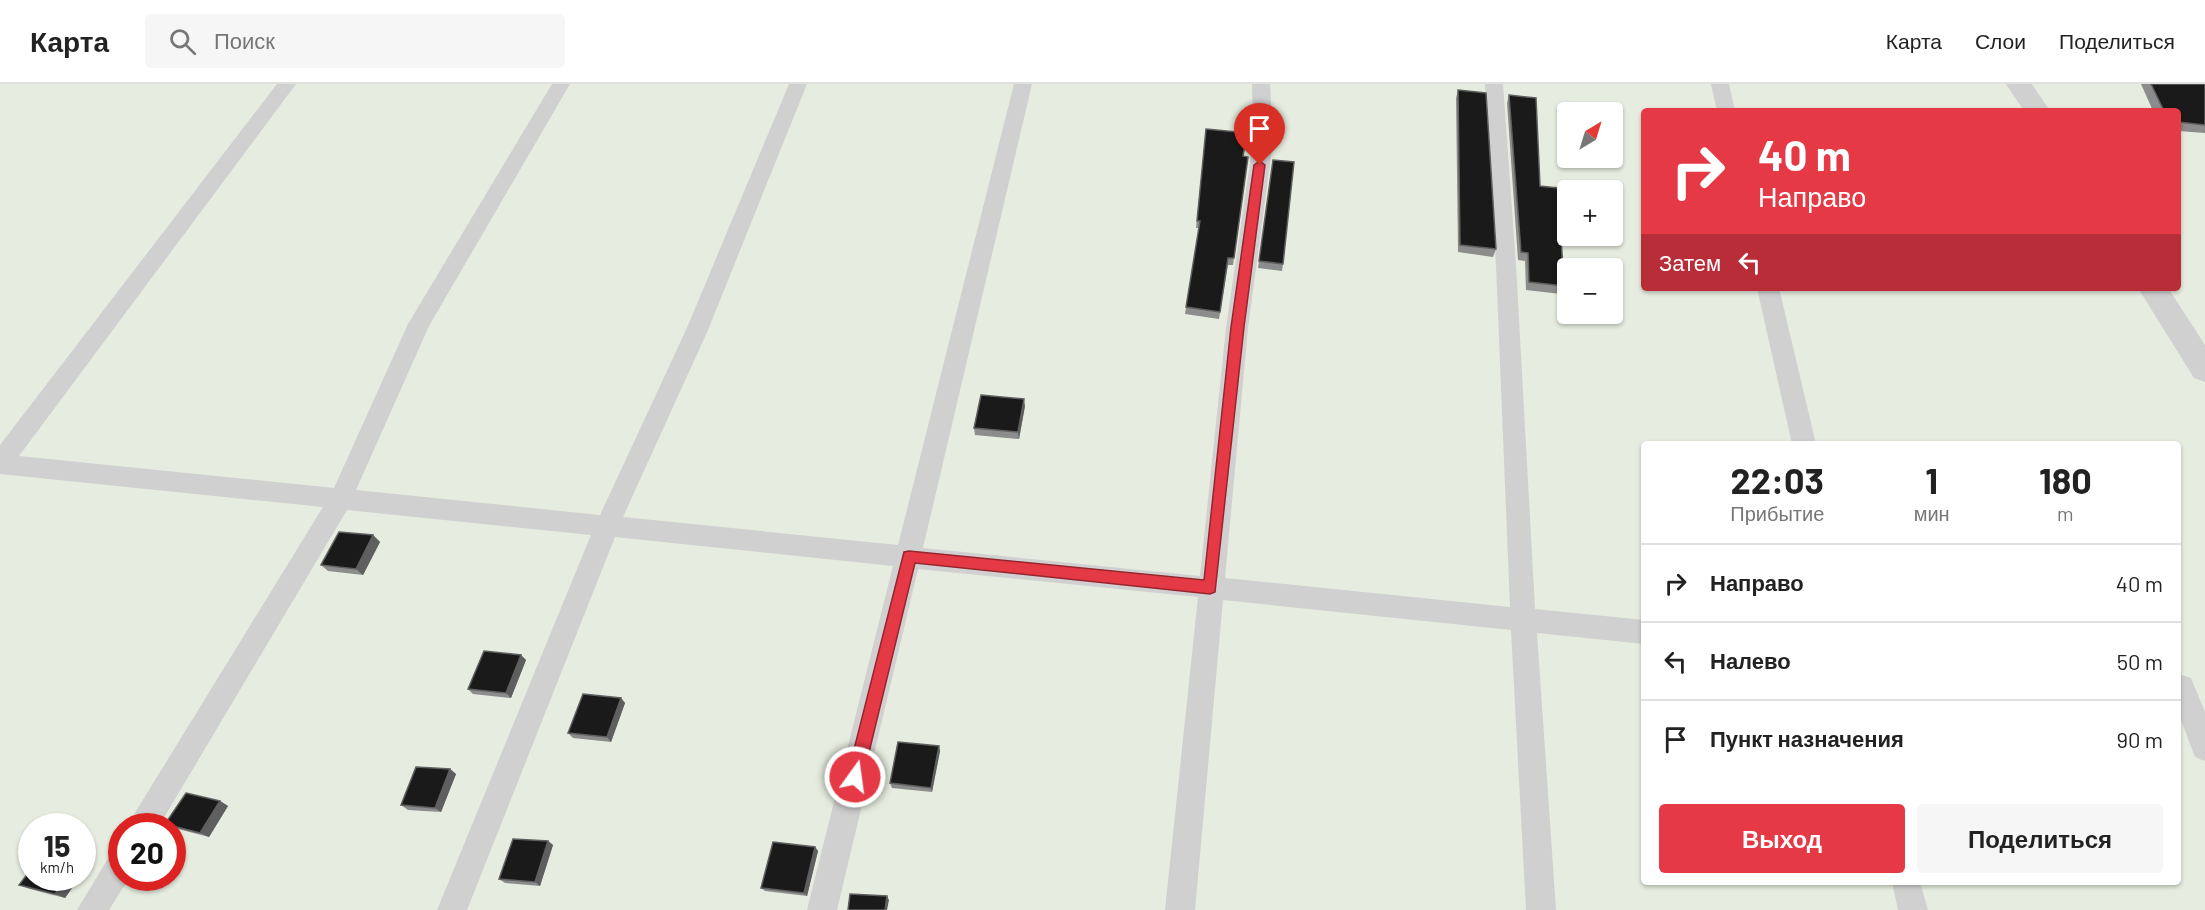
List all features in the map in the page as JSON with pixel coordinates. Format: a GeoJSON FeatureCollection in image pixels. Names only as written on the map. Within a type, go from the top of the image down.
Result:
{"type":"FeatureCollection","features":[{"type":"Feature","properties":{"kind":"street"},"geometry":{"type":"LineString","coordinates":[[2019,84],[2035,108]]}},
{"type":"Feature","properties":{"kind":"street"},"geometry":{"type":"LineString","coordinates":[[2155,291],[2205,370]]}},
{"type":"Feature","properties":{"kind":"lane"},"geometry":{"type":"LineString","coordinates":[[0,463],[287,84]]}},
{"type":"Feature","properties":{"kind":"lane"},"geometry":{"type":"LineString","coordinates":[[151,813],[341,498],[419,324],[561,84]]}},
{"type":"Feature","properties":{"kind":"lane"},"geometry":{"type":"LineString","coordinates":[[452,910],[607,526],[697,330],[798,84]]}},
{"type":"Feature","properties":{"kind":"lane"},"geometry":{"type":"LineString","coordinates":[[822,910],[1023,84]]}},
{"type":"Feature","properties":{"kind":"lane"},"geometry":{"type":"LineString","coordinates":[[1180,910],[1210,587],[1238,327],[1263,142],[1261,84]]}},
{"type":"Feature","properties":{"kind":"lane"},"geometry":{"type":"LineString","coordinates":[[1494,84],[1541,910]]}},
{"type":"Feature","properties":{"kind":"lane"},"geometry":{"type":"LineString","coordinates":[[1720,84],[1725,108]]}},
{"type":"Feature","properties":{"kind":"lane"},"geometry":{"type":"LineString","coordinates":[[1768,291],[1803,441]]}},
{"type":"Feature","properties":{"kind":"lane"},"geometry":{"type":"LineString","coordinates":[[0,463],[1641,632]]}},
{"type":"Feature","properties":{"kind":"lane"},"geometry":{"type":"LineString","coordinates":[[2188,687],[2205,748]]}},
{"type":"Feature","properties":{"kind":"lane"},"geometry":{"type":"LineString","coordinates":[[92,910],[108,884]]}},
{"type":"Feature","properties":{"kind":"lane"},"geometry":{"type":"LineString","coordinates":[[1907,885],[1913,910]]}},
{"type":"Feature","properties":{"kind":"shaded area"},"geometry":{"type":"Polygon","coordinates":[[[0,84],[2205,84],[2205,910],[0,910],[0,84]]]}},
{"type":"Feature","properties":{"kind":"building"},"geometry":{"type":"Polygon","coordinates":[[[2151,84],[2205,84],[2205,125],[2181,122],[2181,108],[2163,108],[2151,84]]]}},
{"type":"Feature","properties":{"kind":"building"},"geometry":{"type":"Polygon","coordinates":[[[1458,90],[1486,93],[1496,249],[1460,245],[1458,90]]]}},
{"type":"Feature","properties":{"kind":"building"},"geometry":{"type":"Polygon","coordinates":[[[1509,95],[1536,98],[1540,186],[1557,188],[1557,246],[1562,246],[1562,258],[1557,258],[1557,285],[1529,282],[1528,253],[1521,252],[1509,95]]]}},
{"type":"Feature","properties":{"kind":"building"},"geometry":{"type":"Polygon","coordinates":[[[1206,129],[1247,133],[1243,156],[1248,157],[1234,258],[1228,258],[1220,312],[1186,307],[1200,221],[1197,221],[1206,129]]]}},
{"type":"Feature","properties":{"kind":"building"},"geometry":{"type":"Polygon","coordinates":[[[1273,160],[1294,162],[1283,264],[1259,261],[1273,160]]]}},
{"type":"Feature","properties":{"kind":"building"},"geometry":{"type":"Polygon","coordinates":[[[981,395],[1024,399],[1018,432],[974,428],[981,395]]]}},
{"type":"Feature","properties":{"kind":"building"},"geometry":{"type":"Polygon","coordinates":[[[339,532],[373,535],[356,569],[321,565],[339,532]]]}},
{"type":"Feature","properties":{"kind":"building"},"geometry":{"type":"Polygon","coordinates":[[[484,651],[521,655],[506,693],[468,689],[484,651]]]}},
{"type":"Feature","properties":{"kind":"building"},"geometry":{"type":"Polygon","coordinates":[[[583,694],[621,698],[607,737],[568,733],[583,694]]]}},
{"type":"Feature","properties":{"kind":"building"},"geometry":{"type":"Polygon","coordinates":[[[898,742],[939,746],[931,788],[890,783],[898,742]]]}},
{"type":"Feature","properties":{"kind":"building"},"geometry":{"type":"Polygon","coordinates":[[[416,767],[450,769],[435,808],[401,805],[416,767]]]}},
{"type":"Feature","properties":{"kind":"building"},"geometry":{"type":"Polygon","coordinates":[[[186,793],[220,801],[200,833],[186,829],[186,813],[172,813],[186,793]]]}},
{"type":"Feature","properties":{"kind":"building"},"geometry":{"type":"Polygon","coordinates":[[[513,839],[548,841],[535,882],[499,879],[513,839]]]}},
{"type":"Feature","properties":{"kind":"building"},"geometry":{"type":"Polygon","coordinates":[[[773,842],[815,847],[804,893],[761,888],[773,842]]]}},
{"type":"Feature","properties":{"kind":"building"},"geometry":{"type":"Polygon","coordinates":[[[850,894],[887,896],[885,910],[848,910],[850,894]]]}},
{"type":"Feature","properties":{"kind":"route"},"geometry":{"type":"LineString","coordinates":[[855,777],[909,557],[1210,587],[1238,327],[1260,165]]}}]}
